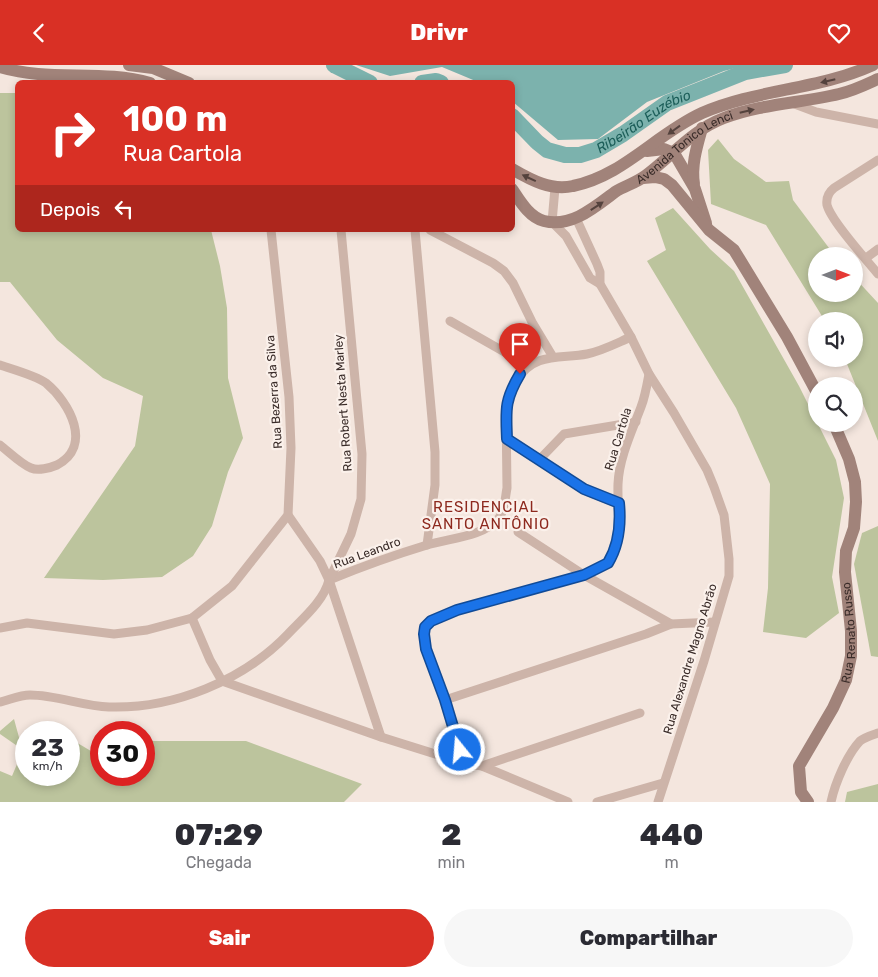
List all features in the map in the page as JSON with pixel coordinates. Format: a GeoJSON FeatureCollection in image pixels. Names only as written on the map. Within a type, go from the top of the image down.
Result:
{"type":"FeatureCollection","features":[{"type":"Feature","properties":{"kind":"main road"},"geometry":{"type":"LineString","coordinates":[[129,65],[153,69],[181,80]]}},
{"type":"Feature","properties":{"kind":"main road","name":"Avenida Tonico Lenci"},"geometry":{"type":"LineString","coordinates":[[515,171],[528,178],[555,187],[581,184],[610,172],[638,156],[681,125],[700,114],[722,105],[748,97],[847,76],[873,65]]}},
{"type":"Feature","properties":{"kind":"main road"},"geometry":{"type":"LineString","coordinates":[[0,67],[32,73],[125,77],[138,80]]}},
{"type":"Feature","properties":{"kind":"main road","name":"Avenida Tonico Lenci"},"geometry":{"type":"LineString","coordinates":[[552,222],[576,218],[592,209],[616,191],[643,178],[674,153],[687,139],[724,118],[742,112],[839,94],[878,79]]}},
{"type":"Feature","properties":{"kind":"main road"},"geometry":{"type":"LineString","coordinates":[[702,129],[693,169],[695,189],[708,230]]}},
{"type":"Feature","properties":{"kind":"main road"},"geometry":{"type":"LineString","coordinates":[[638,156],[657,148],[674,153],[695,189]]}},
{"type":"Feature","properties":{"kind":"main road"},"geometry":{"type":"LineString","coordinates":[[616,191],[643,171],[652,161],[649,156],[638,156]]}},
{"type":"Feature","properties":{"kind":"main road"},"geometry":{"type":"LineString","coordinates":[[643,178],[655,177],[664,179],[672,185],[708,230],[734,250],[787,337],[808,377]]}},
{"type":"Feature","properties":{"kind":"main road"},"geometry":{"type":"LineString","coordinates":[[515,194],[532,215],[543,221],[552,222]]}},
{"type":"Feature","properties":{"kind":"main road","name":"Rua Renato Russo"},"geometry":{"type":"LineString","coordinates":[[808,802],[801,792],[799,766],[834,708],[846,679],[851,656],[851,631],[845,572],[846,551],[854,528],[856,502],[849,459],[837,432]]}},
{"type":"Feature","properties":{"kind":"street"},"geometry":{"type":"LineString","coordinates":[[792,103],[816,113],[878,124]]}},
{"type":"Feature","properties":{"kind":"street"},"geometry":{"type":"LineString","coordinates":[[878,160],[834,188],[829,192],[827,200],[829,209],[839,225],[878,274]]}},
{"type":"Feature","properties":{"kind":"street"},"geometry":{"type":"LineString","coordinates":[[555,187],[552,222],[566,236],[590,278],[600,283]]}},
{"type":"Feature","properties":{"kind":"street"},"geometry":{"type":"LineString","coordinates":[[576,218],[597,264],[600,283]]}},
{"type":"Feature","properties":{"kind":"street","name":"Rua Bezerra da Silva"},"geometry":{"type":"LineString","coordinates":[[271,232],[289,397],[291,448],[288,515]]}},
{"type":"Feature","properties":{"kind":"street","name":"Rua Robert Nesta Marley"},"geometry":{"type":"LineString","coordinates":[[0,702],[29,695],[109,707],[164,703],[189,695],[222,681],[256,662],[283,639],[327,588],[351,534],[361,499],[362,454],[341,232]]}},
{"type":"Feature","properties":{"kind":"street"},"geometry":{"type":"LineString","coordinates":[[415,232],[435,452],[435,485],[427,545]]}},
{"type":"Feature","properties":{"kind":"street"},"geometry":{"type":"LineString","coordinates":[[434,232],[493,263],[504,271],[513,283],[532,322],[553,357]]}},
{"type":"Feature","properties":{"kind":"street"},"geometry":{"type":"LineString","coordinates":[[576,254],[588,246]]}},
{"type":"Feature","properties":{"kind":"street"},"geometry":{"type":"LineString","coordinates":[[866,259],[878,249]]}},
{"type":"Feature","properties":{"kind":"street","name":"Rua Alexandre Magno Abrão"},"geometry":{"type":"LineString","coordinates":[[600,283],[631,337],[649,374],[707,470],[724,515],[729,559],[728,577],[704,661],[658,802]]}},
{"type":"Feature","properties":{"kind":"street"},"geometry":{"type":"LineString","coordinates":[[450,321],[529,366],[535,362],[553,357],[594,352],[631,337]]}},
{"type":"Feature","properties":{"kind":"street"},"geometry":{"type":"LineString","coordinates":[[0,365],[45,382],[64,401],[75,425],[73,451],[64,461],[49,468],[31,468],[0,445]]}},
{"type":"Feature","properties":{"kind":"street","name":"Rua Leandro"},"geometry":{"type":"LineString","coordinates":[[329,580],[427,545],[474,533],[489,526],[498,518],[505,501],[506,409],[508,398],[520,374],[529,366]]}},
{"type":"Feature","properties":{"kind":"street","name":"Rua Cartola"},"geometry":{"type":"LineString","coordinates":[[464,763],[425,643],[425,627],[431,621],[457,610],[584,575],[605,565],[611,559],[617,543],[619,525],[618,483],[622,464],[645,396],[649,374]]}},
{"type":"Feature","properties":{"kind":"street"},"geometry":{"type":"LineString","coordinates":[[539,461],[564,434],[636,422]]}},
{"type":"Feature","properties":{"kind":"street"},"geometry":{"type":"LineString","coordinates":[[507,439],[584,489],[619,503]]}},
{"type":"Feature","properties":{"kind":"street"},"geometry":{"type":"LineString","coordinates":[[0,627],[27,623],[114,634],[147,630],[192,618],[232,586],[288,515],[320,561],[329,580],[381,737]]}},
{"type":"Feature","properties":{"kind":"street"},"geometry":{"type":"LineString","coordinates":[[518,532],[584,575],[671,624]]}},
{"type":"Feature","properties":{"kind":"street"},"geometry":{"type":"LineString","coordinates":[[192,618],[210,660],[222,681],[381,737],[464,763],[482,766],[568,802]]}},
{"type":"Feature","properties":{"kind":"street"},"geometry":{"type":"LineString","coordinates":[[445,700],[646,634],[671,624],[715,622]]}},
{"type":"Feature","properties":{"kind":"street"},"geometry":{"type":"LineString","coordinates":[[482,766],[640,713]]}},
{"type":"Feature","properties":{"kind":"street"},"geometry":{"type":"LineString","coordinates":[[831,802],[840,774],[861,740],[878,733]]}},
{"type":"Feature","properties":{"kind":"street"},"geometry":{"type":"LineString","coordinates":[[597,802],[663,783]]}},
{"type":"Feature","properties":{"kind":"green space"},"geometry":{"type":"Polygon","coordinates":[[[0,93],[15,93],[15,232],[212,232],[220,266],[227,308],[228,378],[243,438],[228,472],[212,526],[193,556],[162,577],[103,580],[44,578],[135,446],[143,396],[103,378],[57,340],[10,282],[0,282],[0,93]]]}},
{"type":"Feature","properties":{"kind":"green space"},"geometry":{"type":"Polygon","coordinates":[[[718,139],[734,159],[766,182],[789,181],[793,200],[828,247],[808,247],[808,293],[766,225],[711,204],[708,150],[718,139]]]}},
{"type":"Feature","properties":{"kind":"green space"},"geometry":{"type":"Polygon","coordinates":[[[673,208],[710,249],[734,271],[808,404],[808,432],[822,432],[836,460],[844,498],[832,577],[839,613],[806,638],[763,632],[768,588],[770,484],[736,408],[647,261],[666,250],[655,218],[673,208]]]}},
{"type":"Feature","properties":{"kind":"green space"},"geometry":{"type":"Polygon","coordinates":[[[863,287],[878,303],[878,441],[863,404],[863,377],[852,377],[848,367],[863,367],[863,312],[819,312],[814,303],[862,303],[863,287]]]}},
{"type":"Feature","properties":{"kind":"green space"},"geometry":{"type":"Polygon","coordinates":[[[878,526],[878,657],[871,656],[854,564],[862,533],[878,526]]]}},
{"type":"Feature","properties":{"kind":"green space"},"geometry":{"type":"Polygon","coordinates":[[[14,719],[15,744],[0,734],[0,731],[14,719]]]}},
{"type":"Feature","properties":{"kind":"green space"},"geometry":{"type":"Polygon","coordinates":[[[155,741],[246,741],[362,784],[344,802],[0,802],[0,771],[12,776],[15,769],[15,786],[80,786],[80,745],[90,750],[90,786],[155,786],[155,741]]]}},
{"type":"Feature","properties":{"kind":"green space"},"geometry":{"type":"Polygon","coordinates":[[[878,784],[878,802],[845,802],[847,792],[878,784]]]}},
{"type":"Feature","properties":{"kind":"water"},"geometry":{"type":"Polygon","coordinates":[[[356,65],[747,65],[724,71],[647,102],[598,139],[558,140],[515,104],[515,80],[473,80],[442,67],[390,76],[356,65]]]}},
{"type":"Feature","properties":{"kind":"waterway","name":"Ribeirão Euzébio"},"geometry":{"type":"LineString","coordinates":[[334,65],[364,80]]}},
{"type":"Feature","properties":{"kind":"waterway","name":"Ribeirão Euzébio"},"geometry":{"type":"LineString","coordinates":[[515,119],[547,150],[565,155],[580,155],[596,150],[623,134],[667,103],[745,72],[785,65]]}},
{"type":"Feature","properties":{"kind":"district","name":"RESIDENCIAL SANTO ANTÔNIO"},"geometry":{"type":"Point","coordinates":[486,516]}},
{"type":"Feature","properties":{"kind":"route"},"geometry":{"type":"LineString","coordinates":[[460,750],[445,700],[426,649],[425,627],[431,621],[457,610],[584,575],[608,563],[617,543],[620,519],[619,503],[595,495],[568,480],[507,439],[506,409],[508,398],[520,374]]}}]}
